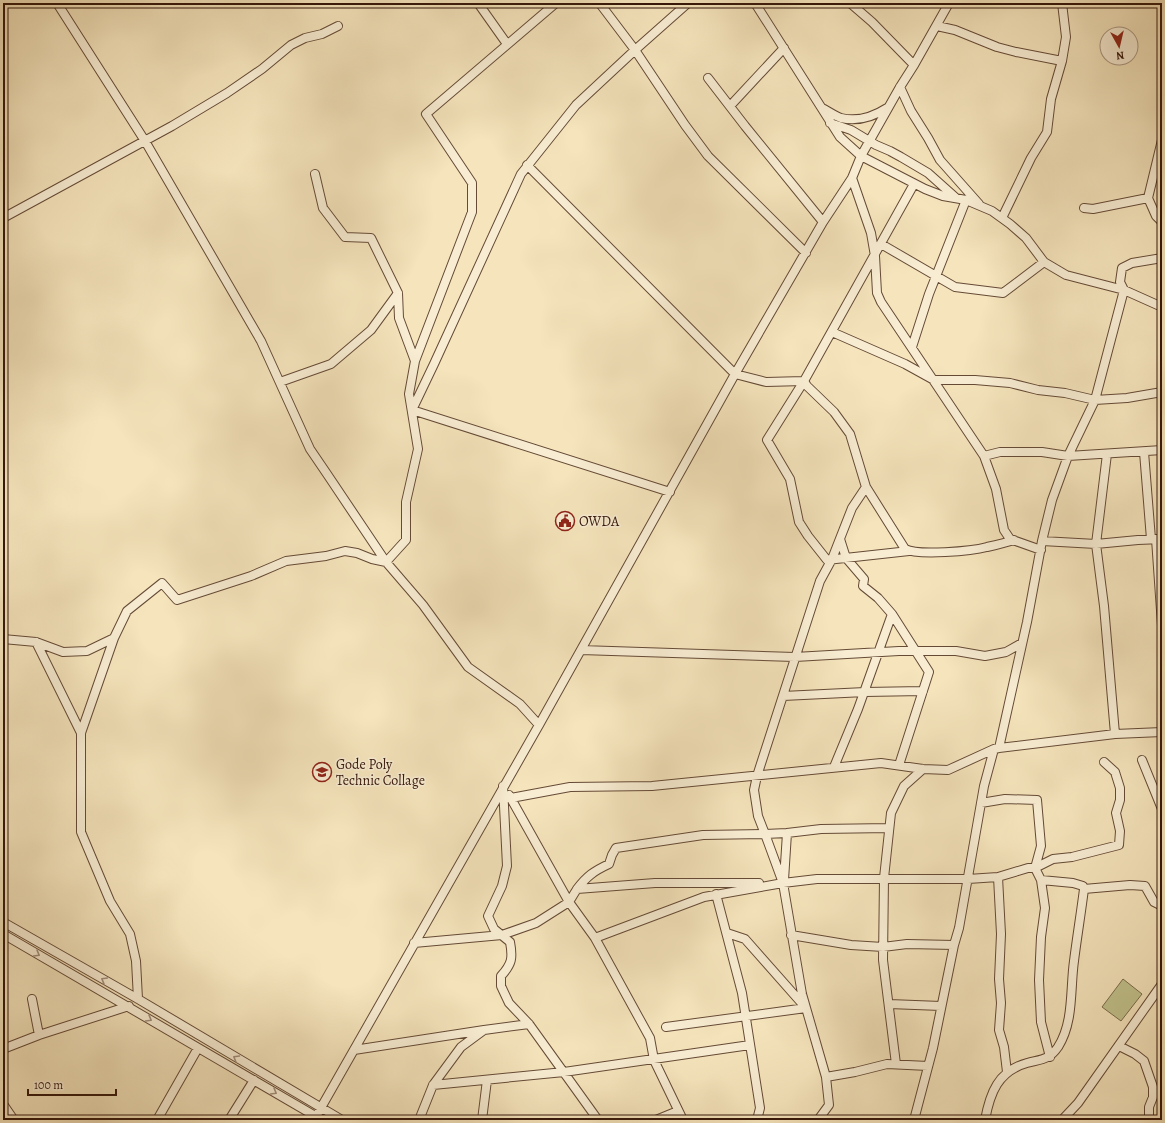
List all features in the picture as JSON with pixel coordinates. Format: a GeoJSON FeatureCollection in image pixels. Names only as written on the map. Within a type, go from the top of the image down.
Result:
{"type":"FeatureCollection","features":[{"type":"Feature","properties":{"kind":"street"},"geometry":{"type":"LineString","coordinates":[[57,3],[145,141],[261,341],[310,449],[386,562],[422,605],[468,667],[520,704],[539,725]]}},
{"type":"Feature","properties":{"kind":"street"},"geometry":{"type":"LineString","coordinates":[[478,3],[506,44]]}},
{"type":"Feature","properties":{"kind":"street"},"geometry":{"type":"LineString","coordinates":[[386,562],[406,540],[406,502],[418,449],[409,394],[415,361],[472,212],[472,183],[426,114],[506,44],[556,3]]}},
{"type":"Feature","properties":{"kind":"street"},"geometry":{"type":"LineString","coordinates":[[412,410],[520,174],[576,105],[688,3]]}},
{"type":"Feature","properties":{"kind":"street"},"geometry":{"type":"LineString","coordinates":[[755,3],[840,137],[861,156],[914,184],[943,196],[966,200],[992,211],[1026,238],[1044,262],[1066,275],[1124,290],[1162,307]]}},
{"type":"Feature","properties":{"kind":"street"},"geometry":{"type":"LineString","coordinates":[[850,3],[872,22],[914,65]]}},
{"type":"Feature","properties":{"kind":"street"},"geometry":{"type":"LineString","coordinates":[[3,934],[254,1080],[317,1119],[321,1108],[539,725],[735,374],[823,222],[852,178],[869,141],[949,3]]}},
{"type":"Feature","properties":{"kind":"street"},"geometry":{"type":"LineString","coordinates":[[1002,218],[1031,158],[1046,132],[1050,100],[1062,61],[1066,37],[1062,3]]}},
{"type":"Feature","properties":{"kind":"street"},"geometry":{"type":"LineString","coordinates":[[602,4],[708,156],[806,253]]}},
{"type":"Feature","properties":{"kind":"street"},"geometry":{"type":"LineString","coordinates":[[3,218],[172,126],[227,93],[262,69],[291,45],[305,38],[322,34],[338,26]]}},
{"type":"Feature","properties":{"kind":"street"},"geometry":{"type":"LineString","coordinates":[[936,26],[955,30],[1010,51],[1062,61]]}},
{"type":"Feature","properties":{"kind":"street"},"geometry":{"type":"LineString","coordinates":[[730,106],[784,48]]}},
{"type":"Feature","properties":{"kind":"street"},"geometry":{"type":"LineString","coordinates":[[708,78],[823,222]]}},
{"type":"Feature","properties":{"kind":"street"},"geometry":{"type":"LineString","coordinates":[[900,87],[911,111],[940,160],[980,205]]}},
{"type":"Feature","properties":{"kind":"street"},"geometry":{"type":"LineString","coordinates":[[820,106],[840,118],[854,119],[865,118],[878,114],[889,106]]}},
{"type":"Feature","properties":{"kind":"street"},"geometry":{"type":"LineString","coordinates":[[830,122],[851,130],[928,173],[957,198]]}},
{"type":"Feature","properties":{"kind":"street"},"geometry":{"type":"LineString","coordinates":[[1162,140],[1148,198],[1156,216],[1162,222]]}},
{"type":"Feature","properties":{"kind":"street"},"geometry":{"type":"LineString","coordinates":[[528,165],[735,374],[766,382],[804,381]]}},
{"type":"Feature","properties":{"kind":"street"},"geometry":{"type":"LineString","coordinates":[[315,174],[323,208],[345,237],[370,238],[398,293],[399,318],[415,361]]}},
{"type":"Feature","properties":{"kind":"street"},"geometry":{"type":"LineString","coordinates":[[852,178],[871,233],[875,256],[877,293],[881,302],[984,456],[996,489],[1004,530],[1010,539],[1041,550]]}},
{"type":"Feature","properties":{"kind":"street"},"geometry":{"type":"LineString","coordinates":[[914,184],[804,381],[766,440],[790,479],[799,522],[827,560],[910,551],[940,552],[978,548],[1014,540]]}},
{"type":"Feature","properties":{"kind":"street"},"geometry":{"type":"LineString","coordinates":[[1084,208],[1093,209],[1148,198]]}},
{"type":"Feature","properties":{"kind":"street"},"geometry":{"type":"LineString","coordinates":[[912,347],[929,294],[966,200]]}},
{"type":"Feature","properties":{"kind":"street"},"geometry":{"type":"LineString","coordinates":[[881,244],[955,287],[1003,293],[1044,262]]}},
{"type":"Feature","properties":{"kind":"street"},"geometry":{"type":"LineString","coordinates":[[914,1120],[928,1066],[959,928],[984,786],[996,748],[1028,622],[1042,541],[1052,500],[1068,456],[1095,400],[1124,290],[1120,282],[1122,268],[1132,263],[1162,258]]}},
{"type":"Feature","properties":{"kind":"street"},"geometry":{"type":"LineString","coordinates":[[280,382],[331,364],[371,330],[398,293]]}},
{"type":"Feature","properties":{"kind":"street"},"geometry":{"type":"LineString","coordinates":[[832,332],[905,364],[934,380],[975,380],[1010,383],[1038,390],[1065,393],[1095,400],[1127,398],[1162,392]]}},
{"type":"Feature","properties":{"kind":"street"},"geometry":{"type":"LineString","coordinates":[[804,381],[807,386],[834,412],[850,434],[866,487],[896,537],[905,549],[910,551]]}},
{"type":"Feature","properties":{"kind":"street"},"geometry":{"type":"LineString","coordinates":[[412,410],[670,492]]}},
{"type":"Feature","properties":{"kind":"street"},"geometry":{"type":"LineString","coordinates":[[984,456],[1000,452],[1042,452],[1068,456],[1162,450]]}},
{"type":"Feature","properties":{"kind":"street"},"geometry":{"type":"LineString","coordinates":[[1144,452],[1156,539],[1162,625]]}},
{"type":"Feature","properties":{"kind":"street"},"geometry":{"type":"LineString","coordinates":[[1107,454],[1096,544],[1104,606],[1115,734]]}},
{"type":"Feature","properties":{"kind":"street"},"geometry":{"type":"LineString","coordinates":[[818,1120],[829,1105],[826,1077],[802,994],[783,883],[758,816],[754,790],[782,696],[820,581],[832,559],[852,508],[866,487]]}},
{"type":"Feature","properties":{"kind":"street"},"geometry":{"type":"LineString","coordinates":[[840,539],[846,558],[864,579],[863,586],[878,598],[892,614],[929,672],[899,766]]}},
{"type":"Feature","properties":{"kind":"street"},"geometry":{"type":"LineString","coordinates":[[1042,541],[1096,544],[1156,539]]}},
{"type":"Feature","properties":{"kind":"street"},"geometry":{"type":"LineString","coordinates":[[138,999],[136,961],[130,934],[110,901],[81,832],[81,733],[114,638],[127,611],[162,583],[176,600],[251,576],[286,561],[345,552],[357,553],[372,559],[386,562]]}},
{"type":"Feature","properties":{"kind":"street"},"geometry":{"type":"LineString","coordinates":[[834,767],[865,692],[892,614]]}},
{"type":"Feature","properties":{"kind":"street"},"geometry":{"type":"LineString","coordinates":[[3,639],[36,642],[63,652],[87,651],[114,638]]}},
{"type":"Feature","properties":{"kind":"street"},"geometry":{"type":"LineString","coordinates":[[36,642],[81,733]]}},
{"type":"Feature","properties":{"kind":"street"},"geometry":{"type":"LineString","coordinates":[[581,650],[795,657],[879,652],[956,651],[985,656],[1006,652],[1022,642]]}},
{"type":"Feature","properties":{"kind":"street"},"geometry":{"type":"LineString","coordinates":[[782,696],[923,691]]}},
{"type":"Feature","properties":{"kind":"street"},"geometry":{"type":"LineString","coordinates":[[511,798],[570,787],[652,786],[881,763],[923,769],[948,770],[996,748],[1115,734],[1162,732]]}},
{"type":"Feature","properties":{"kind":"street"},"geometry":{"type":"LineString","coordinates":[[1142,760],[1162,809]]}},
{"type":"Feature","properties":{"kind":"street"},"geometry":{"type":"LineString","coordinates":[[595,938],[704,896],[817,879],[968,879],[998,877],[1028,868],[1035,868],[1053,859],[1072,857],[1119,845],[1120,831],[1116,813],[1120,800],[1120,788],[1115,772],[1104,762]]}},
{"type":"Feature","properties":{"kind":"street"},"geometry":{"type":"LineString","coordinates":[[896,1064],[883,960],[884,878],[891,813],[904,786],[923,769]]}},
{"type":"Feature","properties":{"kind":"street"},"geometry":{"type":"LineString","coordinates":[[504,786],[569,902],[595,938],[650,1038],[654,1060],[683,1120]]}},
{"type":"Feature","properties":{"kind":"street"},"geometry":{"type":"LineString","coordinates":[[504,786],[507,866],[502,886],[488,916],[494,929],[510,942],[512,954],[510,966],[501,976],[501,986],[509,1004],[529,1024],[598,1120]]}},
{"type":"Feature","properties":{"kind":"street"},"geometry":{"type":"LineString","coordinates":[[981,803],[1005,800],[1037,800],[1041,846],[1035,868],[1041,880],[1045,908],[1041,937],[1039,980],[1041,1022],[1050,1056]]}},
{"type":"Feature","properties":{"kind":"street"},"geometry":{"type":"LineString","coordinates":[[414,943],[502,935],[536,924],[569,902],[587,876],[609,864],[616,848],[703,835],[786,833],[821,829],[889,828]]}},
{"type":"Feature","properties":{"kind":"street"},"geometry":{"type":"LineString","coordinates":[[783,883],[786,833]]}},
{"type":"Feature","properties":{"kind":"street"},"geometry":{"type":"LineString","coordinates":[[998,877],[1001,934],[999,979],[1001,1003],[999,1030],[1004,1047],[1007,1072]]}},
{"type":"Feature","properties":{"kind":"street"},"geometry":{"type":"LineString","coordinates":[[1041,880],[1073,883],[1083,886],[1084,889]]}},
{"type":"Feature","properties":{"kind":"street"},"geometry":{"type":"LineString","coordinates":[[577,889],[655,883],[783,883]]}},
{"type":"Feature","properties":{"kind":"street"},"geometry":{"type":"LineString","coordinates":[[1084,889],[1130,885],[1145,886],[1154,902],[1162,906]]}},
{"type":"Feature","properties":{"kind":"street"},"geometry":{"type":"LineString","coordinates":[[985,1120],[992,1092],[1007,1072],[1050,1056],[1058,1046],[1065,1033],[1070,1013],[1074,961],[1084,889]]}},
{"type":"Feature","properties":{"kind":"street"},"geometry":{"type":"LineString","coordinates":[[716,894],[742,993],[760,1108],[757,1120]]}},
{"type":"Feature","properties":{"kind":"street"},"geometry":{"type":"LineString","coordinates":[[4,924],[138,999],[342,1120]]}},
{"type":"Feature","properties":{"kind":"street"},"geometry":{"type":"LineString","coordinates":[[727,933],[745,939],[806,1008]]}},
{"type":"Feature","properties":{"kind":"street"},"geometry":{"type":"LineString","coordinates":[[791,934],[851,945],[883,947],[907,944],[954,945]]}},
{"type":"Feature","properties":{"kind":"street"},"geometry":{"type":"LineString","coordinates":[[1062,1120],[1078,1103],[1162,984]]}},
{"type":"Feature","properties":{"kind":"street"},"geometry":{"type":"LineString","coordinates":[[32,999],[39,1035]]}},
{"type":"Feature","properties":{"kind":"street"},"geometry":{"type":"LineString","coordinates":[[3,1048],[128,1007],[138,999]]}},
{"type":"Feature","properties":{"kind":"street"},"geometry":{"type":"LineString","coordinates":[[889,1004],[942,1006]]}},
{"type":"Feature","properties":{"kind":"street"},"geometry":{"type":"LineString","coordinates":[[666,1027],[806,1008]]}},
{"type":"Feature","properties":{"kind":"street"},"geometry":{"type":"LineString","coordinates":[[354,1050],[529,1024]]}},
{"type":"Feature","properties":{"kind":"street"},"geometry":{"type":"LineString","coordinates":[[419,1120],[433,1086],[461,1047],[484,1030]]}},
{"type":"Feature","properties":{"kind":"street"},"geometry":{"type":"LineString","coordinates":[[433,1086],[564,1072],[750,1045]]}},
{"type":"Feature","properties":{"kind":"street"},"geometry":{"type":"LineString","coordinates":[[1119,1046],[1135,1054],[1144,1061],[1153,1087],[1153,1097],[1149,1107],[1149,1120]]}},
{"type":"Feature","properties":{"kind":"street"},"geometry":{"type":"LineString","coordinates":[[157,1120],[198,1048]]}},
{"type":"Feature","properties":{"kind":"street"},"geometry":{"type":"LineString","coordinates":[[826,1077],[888,1064],[928,1066]]}},
{"type":"Feature","properties":{"kind":"street"},"geometry":{"type":"LineString","coordinates":[[230,1120],[254,1080]]}},
{"type":"Feature","properties":{"kind":"street"},"geometry":{"type":"LineString","coordinates":[[482,1120],[487,1080]]}},
{"type":"Feature","properties":{"kind":"street"},"geometry":{"type":"LineString","coordinates":[[3,1104],[14,1120]]}},
{"type":"Feature","properties":{"kind":"street"},"geometry":{"type":"LineString","coordinates":[[656,1120],[678,1111]]}},
{"type":"Feature","properties":{"kind":"green space"},"geometry":{"type":"Polygon","coordinates":[[[1123,979],[1142,994],[1121,1021],[1102,1007],[1123,979]]]}},
{"type":"Feature","properties":{"kind":"place","name":"OWDA"},"geometry":{"type":"Point","coordinates":[565,521]}},
{"type":"Feature","properties":{"kind":"place","name":"Gode Poly Technic Collage"},"geometry":{"type":"Point","coordinates":[322,772]}}]}
